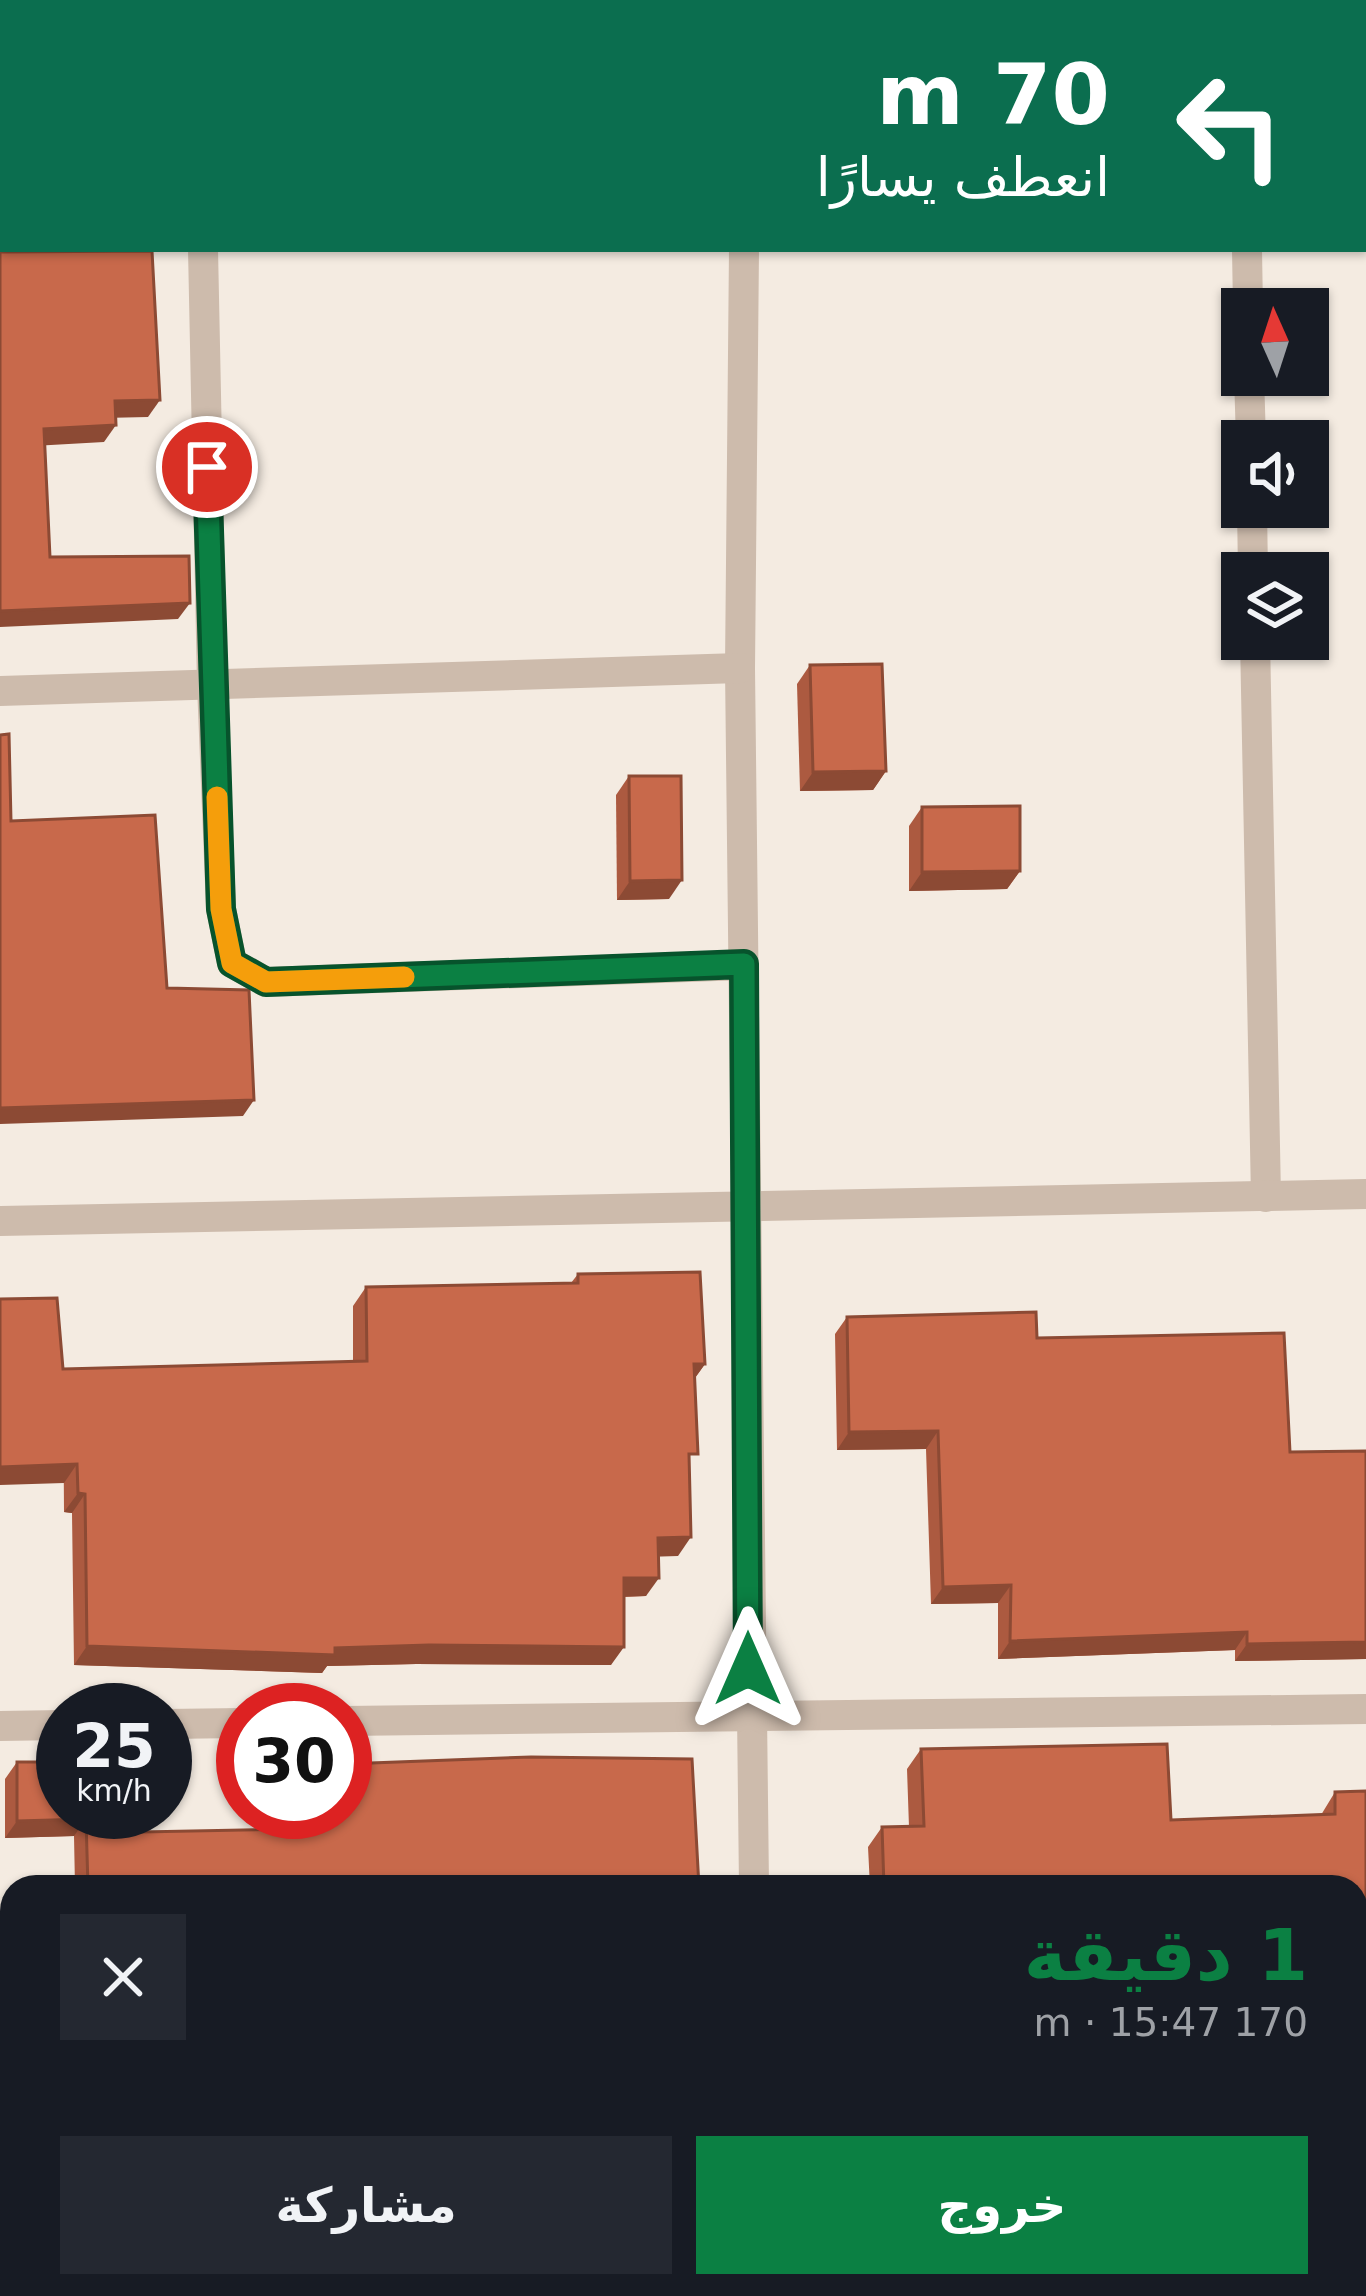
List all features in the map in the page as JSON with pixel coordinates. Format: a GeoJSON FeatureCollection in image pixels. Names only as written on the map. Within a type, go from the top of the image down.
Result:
{"type":"FeatureCollection","features":[{"type":"Feature","properties":{"kind":"street"},"geometry":{"type":"LineString","coordinates":[[203,252],[221,909],[232,963],[266,982],[744,964]]}},
{"type":"Feature","properties":{"kind":"street"},"geometry":{"type":"LineString","coordinates":[[743,252],[740,668],[748,1715],[754,1875]]}},
{"type":"Feature","properties":{"kind":"street"},"geometry":{"type":"LineString","coordinates":[[1247,252],[1248,288]]}},
{"type":"Feature","properties":{"kind":"street"},"geometry":{"type":"LineString","coordinates":[[1255,660],[1266,1196]]}},
{"type":"Feature","properties":{"kind":"street"},"geometry":{"type":"LineString","coordinates":[[0,691],[740,668]]}},
{"type":"Feature","properties":{"kind":"street"},"geometry":{"type":"LineString","coordinates":[[0,1221],[1366,1194]]}},
{"type":"Feature","properties":{"kind":"street"},"geometry":{"type":"LineString","coordinates":[[372,1721],[1366,1708]]}},
{"type":"Feature","properties":{"kind":"street"},"geometry":{"type":"LineString","coordinates":[[0,1726],[36,1725]]}},
{"type":"Feature","properties":{"kind":"building"},"geometry":{"type":"Polygon","coordinates":[[[0,252],[152,252],[160,400],[115,401],[116,425],[44,429],[50,557],[189,556],[190,603],[0,611],[0,252]]]}},
{"type":"Feature","properties":{"kind":"building"},"geometry":{"type":"Polygon","coordinates":[[[882,664],[886,771],[813,772],[810,665],[882,664]]]}},
{"type":"Feature","properties":{"kind":"building"},"geometry":{"type":"Polygon","coordinates":[[[9,734],[11,821],[155,815],[167,988],[249,990],[254,1100],[0,1108],[0,735],[9,734]]]}},
{"type":"Feature","properties":{"kind":"building"},"geometry":{"type":"Polygon","coordinates":[[[629,776],[681,776],[682,880],[630,881],[629,776]]]}},
{"type":"Feature","properties":{"kind":"building"},"geometry":{"type":"Polygon","coordinates":[[[1020,806],[1020,871],[922,872],[922,807],[1020,806]]]}},
{"type":"Feature","properties":{"kind":"building"},"geometry":{"type":"Polygon","coordinates":[[[700,1272],[705,1364],[694,1364],[698,1454],[689,1454],[691,1537],[658,1538],[659,1578],[624,1578],[624,1647],[429,1645],[335,1648],[335,1655],[87,1646],[85,1494],[78,1493],[77,1464],[0,1467],[0,1299],[57,1298],[63,1369],[367,1361],[366,1287],[578,1283],[578,1274],[700,1272]]]}},
{"type":"Feature","properties":{"kind":"building"},"geometry":{"type":"Polygon","coordinates":[[[1036,1312],[1037,1338],[1284,1333],[1290,1452],[1366,1451],[1366,1642],[1247,1644],[1247,1632],[1010,1641],[1011,1585],[943,1587],[938,1431],[849,1432],[847,1317],[1036,1312]]]}},
{"type":"Feature","properties":{"kind":"building"},"geometry":{"type":"Polygon","coordinates":[[[1167,1744],[1171,1820],[1335,1814],[1335,1792],[1366,1791],[1366,1875],[884,1875],[882,1827],[924,1826],[921,1749],[1167,1744]]]}},
{"type":"Feature","properties":{"kind":"building"},"geometry":{"type":"Polygon","coordinates":[[[531,1757],[692,1759],[698,1875],[88,1875],[87,1839],[192,1839],[192,1831],[216,1831],[216,1839],[372,1839],[372,1763],[531,1757]]]}},
{"type":"Feature","properties":{"kind":"building"},"geometry":{"type":"Polygon","coordinates":[[[17,1762],[36,1762],[36,1820],[17,1821],[17,1762]]]}},
{"type":"Feature","properties":{"kind":"slow traffic"},"geometry":{"type":"LineString","coordinates":[[217,797],[221,909],[232,963],[266,982],[404,977]]}},
{"type":"Feature","properties":{"kind":"route"},"geometry":{"type":"LineString","coordinates":[[207,467],[221,909],[232,963],[266,982],[744,964],[748,1669]]}}]}
